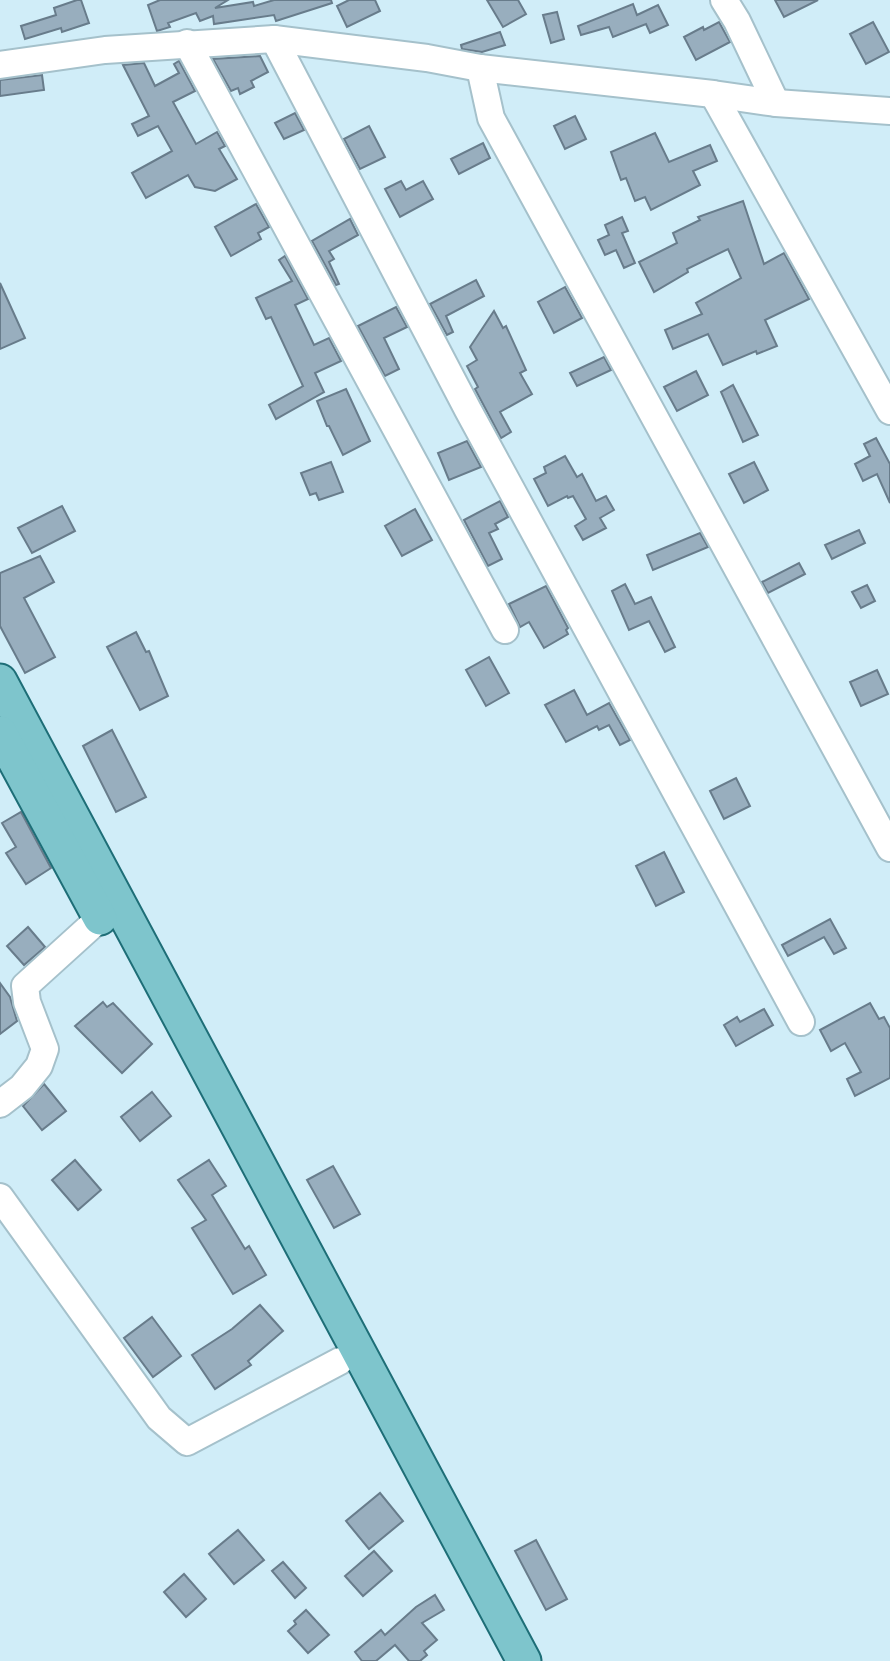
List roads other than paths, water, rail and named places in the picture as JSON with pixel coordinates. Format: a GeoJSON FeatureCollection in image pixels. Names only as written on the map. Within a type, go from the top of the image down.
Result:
{"type":"FeatureCollection","features":[{"type":"Feature","properties":{"kind":"main road"},"geometry":{"type":"LineString","coordinates":[[0,681],[503,1661]]}},
{"type":"Feature","properties":{"kind":"main road"},"geometry":{"type":"LineString","coordinates":[[0,733],[354,1373],[524,1661]]}},
{"type":"Feature","properties":{"kind":"street"},"geometry":{"type":"LineString","coordinates":[[724,0],[737,21],[776,103]]}},
{"type":"Feature","properties":{"kind":"street"},"geometry":{"type":"LineString","coordinates":[[0,65],[81,52],[274,39],[427,58],[480,68],[776,103],[890,111]]}},
{"type":"Feature","properties":{"kind":"street"},"geometry":{"type":"LineString","coordinates":[[274,39],[468,410],[801,1022]]}},
{"type":"Feature","properties":{"kind":"street"},"geometry":{"type":"LineString","coordinates":[[187,43],[505,630]]}},
{"type":"Feature","properties":{"kind":"street"},"geometry":{"type":"LineString","coordinates":[[480,68],[491,118],[890,848]]}},
{"type":"Feature","properties":{"kind":"street"},"geometry":{"type":"LineString","coordinates":[[713,94],[890,411]]}},
{"type":"Feature","properties":{"kind":"street"},"geometry":{"type":"LineString","coordinates":[[0,1104],[22,1087],[39,1066],[45,1049],[27,1002],[25,986],[100,918]]}},
{"type":"Feature","properties":{"kind":"street"},"geometry":{"type":"LineString","coordinates":[[0,1197],[159,1418],[187,1442],[354,1373]]}}]}
